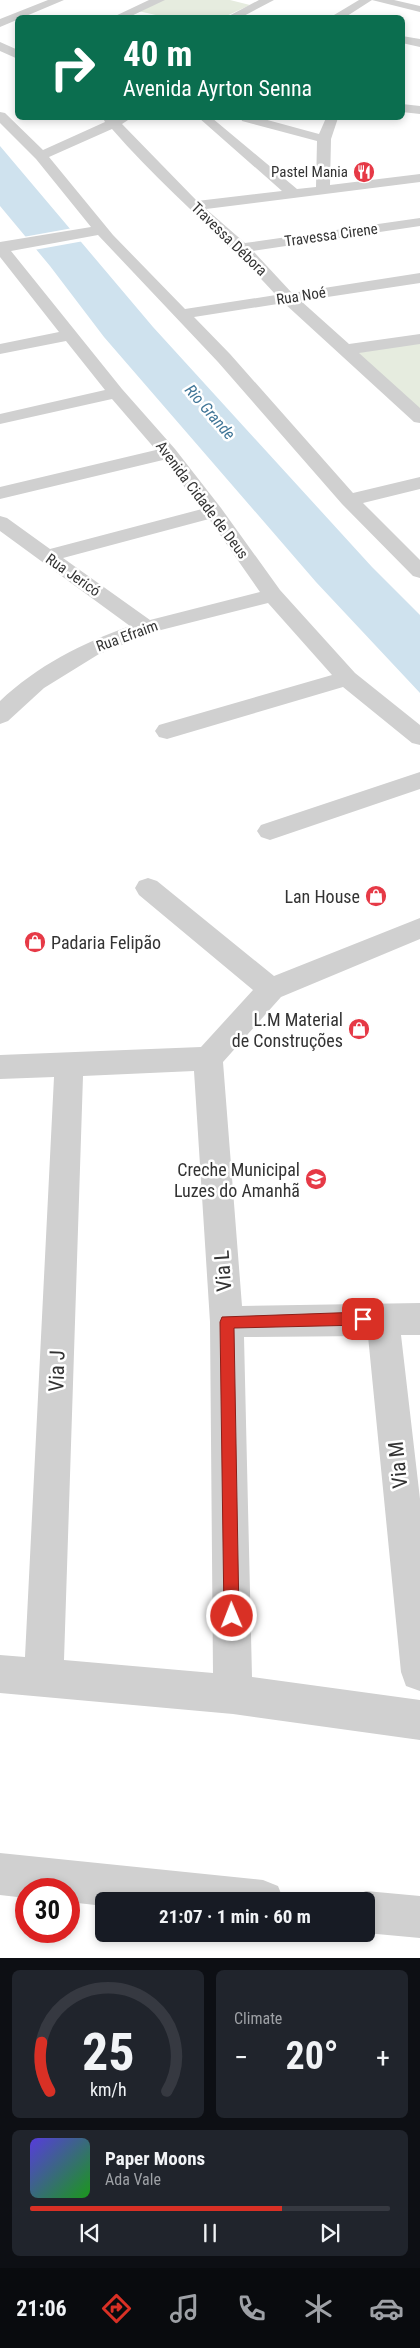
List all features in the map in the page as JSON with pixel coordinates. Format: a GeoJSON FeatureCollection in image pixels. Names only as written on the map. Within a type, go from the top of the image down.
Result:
{"type":"FeatureCollection","features":[{"type":"Feature","properties":{"kind":"street"},"geometry":{"type":"LineString","coordinates":[[20,15],[58,0]]}},
{"type":"Feature","properties":{"kind":"street"},"geometry":{"type":"LineString","coordinates":[[123,15],[159,0]]}},
{"type":"Feature","properties":{"kind":"street"},"geometry":{"type":"LineString","coordinates":[[239,0],[263,2]]}},
{"type":"Feature","properties":{"kind":"street"},"geometry":{"type":"LineString","coordinates":[[340,15],[367,0]]}},
{"type":"Feature","properties":{"kind":"street"},"geometry":{"type":"LineString","coordinates":[[378,0],[420,9]]}},
{"type":"Feature","properties":{"kind":"street"},"geometry":{"type":"LineString","coordinates":[[236,15],[263,2]]}},
{"type":"Feature","properties":{"kind":"street"},"geometry":{"type":"LineString","coordinates":[[134,10],[152,15]]}},
{"type":"Feature","properties":{"kind":"street"},"geometry":{"type":"LineString","coordinates":[[0,23],[15,17]]}},
{"type":"Feature","properties":{"kind":"street"},"geometry":{"type":"LineString","coordinates":[[405,41],[420,43]]}},
{"type":"Feature","properties":{"kind":"street"},"geometry":{"type":"LineString","coordinates":[[0,46],[15,54]]}},
{"type":"Feature","properties":{"kind":"street"},"geometry":{"type":"LineString","coordinates":[[405,108],[420,110]]}},
{"type":"Feature","properties":{"kind":"street"},"geometry":{"type":"LineString","coordinates":[[0,116],[41,156],[101,230],[224,358],[349,500],[420,572]]}},
{"type":"Feature","properties":{"kind":"street"},"geometry":{"type":"LineString","coordinates":[[41,156],[114,120]]}},
{"type":"Feature","properties":{"kind":"street","name":"Travessa Débora"},"geometry":{"type":"LineString","coordinates":[[117,120],[142,155],[194,206],[242,248],[288,298],[420,418]]}},
{"type":"Feature","properties":{"kind":"street"},"geometry":{"type":"LineString","coordinates":[[207,120],[294,194]]}},
{"type":"Feature","properties":{"kind":"street"},"geometry":{"type":"LineString","coordinates":[[254,120],[324,139]]}},
{"type":"Feature","properties":{"kind":"street"},"geometry":{"type":"LineString","coordinates":[[323,191],[324,139],[331,120]]}},
{"type":"Feature","properties":{"kind":"street"},"geometry":{"type":"LineString","coordinates":[[194,206],[420,178]]}},
{"type":"Feature","properties":{"kind":"street","name":"Travessa Cirene"},"geometry":{"type":"LineString","coordinates":[[242,248],[420,222]]}},
{"type":"Feature","properties":{"kind":"street"},"geometry":{"type":"LineString","coordinates":[[1,248],[101,230]]}},
{"type":"Feature","properties":{"kind":"street","name":"Avenida Cidade de Deus"},"geometry":{"type":"LineString","coordinates":[[1,248],[116,393],[168,453],[214,512],[274,595],[347,678],[420,737]]}},
{"type":"Feature","properties":{"kind":"street","name":"Rua Noé"},"geometry":{"type":"LineString","coordinates":[[182,314],[420,278]]}},
{"type":"Feature","properties":{"kind":"street"},"geometry":{"type":"LineString","coordinates":[[0,349],[70,335]]}},
{"type":"Feature","properties":{"kind":"street"},"geometry":{"type":"LineString","coordinates":[[346,350],[420,339]]}},
{"type":"Feature","properties":{"kind":"street"},"geometry":{"type":"LineString","coordinates":[[0,419],[116,393]]}},
{"type":"Feature","properties":{"kind":"street"},"geometry":{"type":"LineString","coordinates":[[0,493],[168,453]]}},
{"type":"Feature","properties":{"kind":"street"},"geometry":{"type":"LineString","coordinates":[[349,500],[420,483]]}},
{"type":"Feature","properties":{"kind":"street"},"geometry":{"type":"LineString","coordinates":[[46,556],[214,512]]}},
{"type":"Feature","properties":{"kind":"street","name":"Rua Jericó"},"geometry":{"type":"LineString","coordinates":[[0,522],[146,627]]}},
{"type":"Feature","properties":{"kind":"street","name":"Rua Efraim"},"geometry":{"type":"LineString","coordinates":[[0,716],[26,690],[52,671],[98,644],[146,627],[274,595]]}},
{"type":"Feature","properties":{"kind":"street"},"geometry":{"type":"LineString","coordinates":[[167,731],[347,678]]}},
{"type":"Feature","properties":{"kind":"street"},"geometry":{"type":"LineString","coordinates":[[270,831],[420,780]]}},
{"type":"Feature","properties":{"kind":"street"},"geometry":{"type":"LineString","coordinates":[[148,888],[271,988]]}},
{"type":"Feature","properties":{"kind":"street"},"geometry":{"type":"LineString","coordinates":[[0,1067],[208,1059],[271,988],[420,928]]}},
{"type":"Feature","properties":{"kind":"street","name":"Via L"},"geometry":{"type":"LineString","coordinates":[[208,1059],[227,1322],[233,1694]]}},
{"type":"Feature","properties":{"kind":"street","name":"Via J"},"geometry":{"type":"LineString","coordinates":[[44,1676],[70,1065]]}},
{"type":"Feature","properties":{"kind":"street"},"geometry":{"type":"LineString","coordinates":[[227,1322],[383,1318],[420,1319]]}},
{"type":"Feature","properties":{"kind":"street","name":"Via M"},"geometry":{"type":"LineString","coordinates":[[383,1318],[420,1672]]}},
{"type":"Feature","properties":{"kind":"street"},"geometry":{"type":"LineString","coordinates":[[0,1674],[44,1676],[233,1694],[420,1720]]}},
{"type":"Feature","properties":{"kind":"street"},"geometry":{"type":"LineString","coordinates":[[0,1874],[175,1892]]}},
{"type":"Feature","properties":{"kind":"street"},"geometry":{"type":"LineString","coordinates":[[375,1913],[420,1917]]}},
{"type":"Feature","properties":{"kind":"shaded area"},"geometry":{"type":"Polygon","coordinates":[[[161,0],[230,0],[250,5],[228,15],[156,15],[138,11],[161,0]]]}},
{"type":"Feature","properties":{"kind":"shaded area"},"geometry":{"type":"Polygon","coordinates":[[[420,343],[420,413],[355,353],[420,343]]]}},
{"type":"Feature","properties":{"kind":"water","name":"Rio Grande"},"geometry":{"type":"Polygon","coordinates":[[[0,146],[153,327],[372,567],[420,615],[420,693],[316,582],[104,337],[50,266],[0,206],[0,146]]]}},
{"type":"Feature","properties":{"kind":"pier"},"geometry":{"type":"Polygon","coordinates":[[[73,228],[84,241],[34,250],[23,237],[73,228]]]}},
{"type":"Feature","properties":{"kind":"place","name":"Pastel Mania"},"geometry":{"type":"Point","coordinates":[364,172]}},
{"type":"Feature","properties":{"kind":"place","name":"Lan House"},"geometry":{"type":"Point","coordinates":[376,896]}},
{"type":"Feature","properties":{"kind":"place","name":"Padaria Felipão"},"geometry":{"type":"Point","coordinates":[35,942]}},
{"type":"Feature","properties":{"kind":"place","name":"L.M Material de Construções"},"geometry":{"type":"Point","coordinates":[359,1029]}},
{"type":"Feature","properties":{"kind":"place","name":"Creche Municipal Luzes do Amanhã"},"geometry":{"type":"Point","coordinates":[316,1179]}},
{"type":"Feature","properties":{"kind":"route"},"geometry":{"type":"LineString","coordinates":[[232,1616],[227,1322],[363,1319]]}}]}
